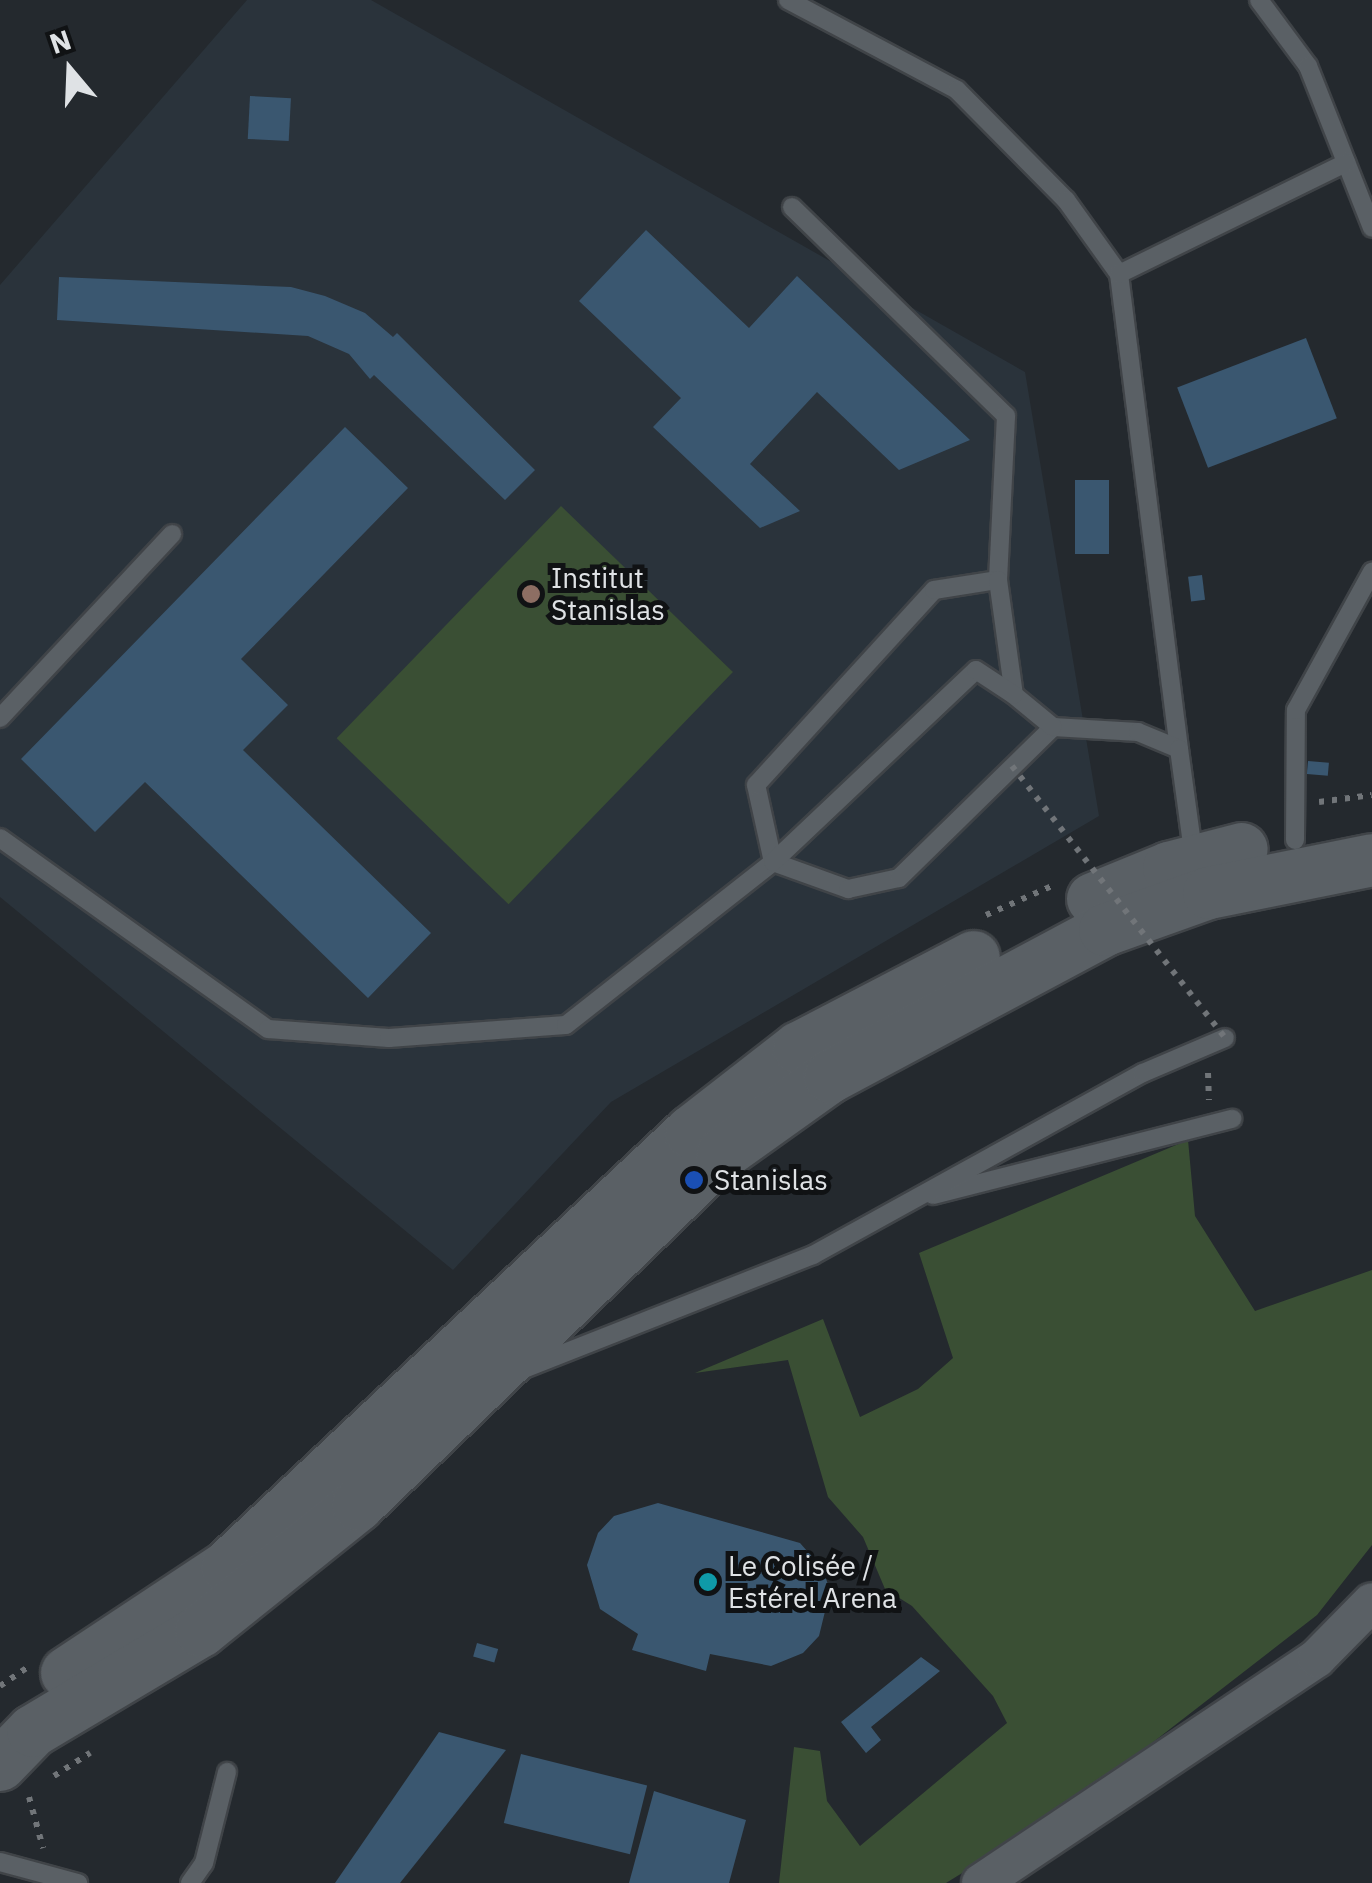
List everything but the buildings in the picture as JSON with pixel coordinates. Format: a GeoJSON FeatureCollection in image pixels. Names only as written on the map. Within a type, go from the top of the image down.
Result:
{"type":"FeatureCollection","features":[{"type":"Feature","properties":{"kind":"main road"},"geometry":{"type":"LineString","coordinates":[[0,1719],[227,1567],[691,1132],[799,1048],[1060,912],[1310,820],[1372,829]]}},
{"type":"Feature","properties":{"kind":"main road"},"geometry":{"type":"LineString","coordinates":[[15,1781],[33,1731],[200,1631],[358,1505],[708,1167],[830,1076],[1105,930],[1226,889],[1372,860]]}},
{"type":"Feature","properties":{"kind":"street"},"geometry":{"type":"LineString","coordinates":[[982,1883],[1317,1658],[1372,1602]]}},
{"type":"Feature","properties":{"kind":"lane"},"geometry":{"type":"LineString","coordinates":[[788,0],[957,90],[1066,200],[1119,274],[1194,862],[1168,891],[1026,948]]}},
{"type":"Feature","properties":{"kind":"lane"},"geometry":{"type":"LineString","coordinates":[[1259,0],[1308,66],[1372,228]]}},
{"type":"Feature","properties":{"kind":"lane"},"geometry":{"type":"LineString","coordinates":[[1119,274],[1346,163]]}},
{"type":"Feature","properties":{"kind":"lane"},"geometry":{"type":"LineString","coordinates":[[792,207],[1006,416],[998,580],[1014,695]]}},
{"type":"Feature","properties":{"kind":"lane"},"geometry":{"type":"LineString","coordinates":[[0,718],[172,534]]}},
{"type":"Feature","properties":{"kind":"lane"},"geometry":{"type":"LineString","coordinates":[[1310,820],[1290,793],[1296,710],[1372,572]]}},
{"type":"Feature","properties":{"kind":"lane"},"geometry":{"type":"LineString","coordinates":[[773,862],[756,785],[934,590],[998,580]]}},
{"type":"Feature","properties":{"kind":"lane"},"geometry":{"type":"LineString","coordinates":[[0,838],[268,1029],[389,1038],[566,1025],[773,862],[976,670],[1053,726],[1138,732],[1179,749]]}},
{"type":"Feature","properties":{"kind":"lane"},"geometry":{"type":"LineString","coordinates":[[773,862],[848,889],[899,878],[1053,726]]}},
{"type":"Feature","properties":{"kind":"lane"},"geometry":{"type":"LineString","coordinates":[[783,1111],[819,1063],[995,964]]}},
{"type":"Feature","properties":{"kind":"lane"},"geometry":{"type":"LineString","coordinates":[[484,1384],[813,1254],[1143,1073],[1222,1044]]}},
{"type":"Feature","properties":{"kind":"lane"},"geometry":{"type":"LineString","coordinates":[[922,1196],[969,1190],[1224,1119]]}},
{"type":"Feature","properties":{"kind":"lane"},"geometry":{"type":"LineString","coordinates":[[190,1883],[204,1863],[227,1772]]}},
{"type":"Feature","properties":{"kind":"lane"},"geometry":{"type":"LineString","coordinates":[[0,1862],[78,1883]]}},
{"type":"Feature","properties":{"kind":"path"},"geometry":{"type":"LineString","coordinates":[[1012,766],[1222,1044]]}},
{"type":"Feature","properties":{"kind":"path"},"geometry":{"type":"LineString","coordinates":[[1310,820],[1372,795]]}},
{"type":"Feature","properties":{"kind":"path"},"geometry":{"type":"LineString","coordinates":[[1213,1063],[1206,1075],[1224,1119]]}},
{"type":"Feature","properties":{"kind":"path"},"geometry":{"type":"LineString","coordinates":[[52,1878],[15,1781],[108,1741]]}},
{"type":"Feature","properties":{"kind":"shaded area","name":"Institut Stanislas"},"geometry":{"type":"Polygon","coordinates":[[[247,0],[371,0],[1025,372],[1099,816],[611,1102],[453,1270],[0,897],[0,285],[247,0]]]}},
{"type":"Feature","properties":{"kind":"green space"},"geometry":{"type":"Polygon","coordinates":[[[561,506],[733,672],[509,904],[337,738],[561,506]]]}},
{"type":"Feature","properties":{"kind":"green space"},"geometry":{"type":"Polygon","coordinates":[[[1188,1140],[1195,1216],[1255,1311],[1372,1270],[1372,1545],[1317,1615],[1072,1805],[946,1883],[779,1883],[794,1747],[820,1751],[827,1801],[860,1846],[1007,1723],[993,1696],[912,1606],[885,1589],[863,1537],[828,1497],[788,1360],[695,1373],[823,1319],[860,1417],[918,1389],[953,1358],[919,1253],[1188,1140]]]}},
{"type":"Feature","properties":{"kind":"place","name":"Institut Stanislas"},"geometry":{"type":"Point","coordinates":[531,594]}},
{"type":"Feature","properties":{"kind":"place","name":"Stanislas"},"geometry":{"type":"Point","coordinates":[694,1180]}},
{"type":"Feature","properties":{"kind":"place","name":"Le Colisée / Estérel Arena"},"geometry":{"type":"Point","coordinates":[708,1582]}}]}
